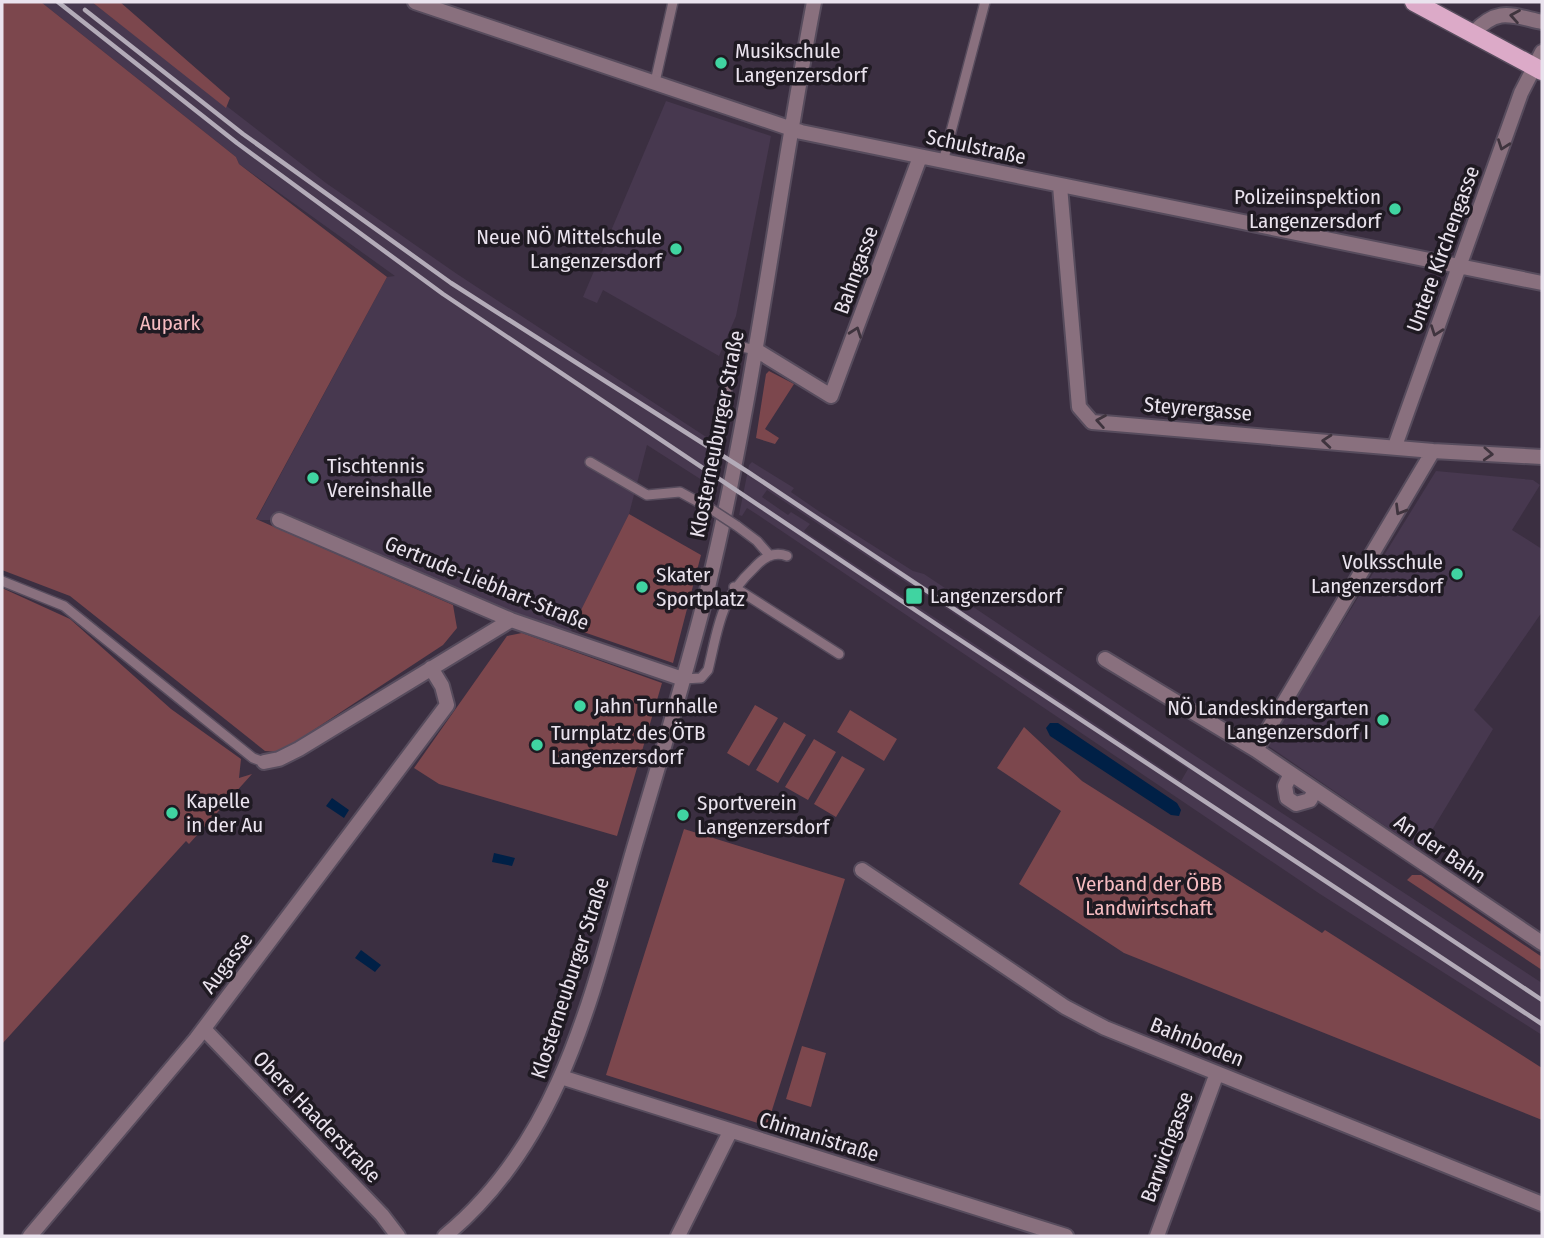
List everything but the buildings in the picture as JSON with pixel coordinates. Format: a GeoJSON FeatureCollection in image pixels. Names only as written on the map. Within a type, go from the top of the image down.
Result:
{"type":"FeatureCollection","features":[{"type":"Feature","properties":{"kind":"main road"},"geometry":{"type":"LineString","coordinates":[[1415,2],[1473,33],[1539,63]]}},
{"type":"Feature","properties":{"kind":"street","name":"Schulstraße"},"geometry":{"type":"LineString","coordinates":[[415,2],[790,129],[1542,283]]}},
{"type":"Feature","properties":{"kind":"street","name":"Klosterneuburger Straße"},"geometry":{"type":"LineString","coordinates":[[445,1236],[496,1188],[545,1114],[561,1077],[595,979],[709,582],[755,349],[790,129],[814,2]]}},
{"type":"Feature","properties":{"kind":"street"},"geometry":{"type":"LineString","coordinates":[[1473,33],[1488,18],[1495,15],[1542,22]]}},
{"type":"Feature","properties":{"kind":"street","name":"Untere Kirchengasse"},"geometry":{"type":"LineString","coordinates":[[1395,446],[1521,93],[1539,63]]}},
{"type":"Feature","properties":{"kind":"street","name":"Bahngasse"},"geometry":{"type":"LineString","coordinates":[[755,349],[831,396],[920,157]]}},
{"type":"Feature","properties":{"kind":"street","name":"Steyrergasse"},"geometry":{"type":"LineString","coordinates":[[1059,186],[1079,407],[1092,422],[1433,451],[1542,457]]}},
{"type":"Feature","properties":{"kind":"street"},"geometry":{"type":"LineString","coordinates":[[1256,750],[1433,451]]}},
{"type":"Feature","properties":{"kind":"street","name":"Gertrude-Liebhart-Straße"},"geometry":{"type":"LineString","coordinates":[[279,520],[511,620],[683,678]]}},
{"type":"Feature","properties":{"kind":"street"},"geometry":{"type":"LineString","coordinates":[[264,762],[279,759],[299,748],[511,620]]}},
{"type":"Feature","properties":{"kind":"street","name":"An der Bahn"},"geometry":{"type":"LineString","coordinates":[[1105,659],[1256,750],[1542,943]]}},
{"type":"Feature","properties":{"kind":"street","name":"Augasse"},"geometry":{"type":"LineString","coordinates":[[30,1236],[204,1029],[447,705],[442,686],[431,668]]}},
{"type":"Feature","properties":{"kind":"street"},"geometry":{"type":"LineString","coordinates":[[1291,774],[1284,786],[1287,798],[1296,804],[1310,800],[1315,790]]}},
{"type":"Feature","properties":{"kind":"street","name":"Bahnboden"},"geometry":{"type":"LineString","coordinates":[[862,870],[1065,1007],[1105,1028],[1542,1204]]}},
{"type":"Feature","properties":{"kind":"street","name":"Obere Haaderstraße"},"geometry":{"type":"LineString","coordinates":[[204,1029],[382,1214],[398,1236]]}},
{"type":"Feature","properties":{"kind":"street","name":"Barwichgasse"},"geometry":{"type":"LineString","coordinates":[[1157,1236],[1217,1073]]}},
{"type":"Feature","properties":{"kind":"street","name":"Chimanistraße"},"geometry":{"type":"LineString","coordinates":[[561,1077],[1066,1236]]}},
{"type":"Feature","properties":{"kind":"street"},"geometry":{"type":"LineString","coordinates":[[678,1236],[730,1132]]}},
{"type":"Feature","properties":{"kind":"lane"},"geometry":{"type":"LineString","coordinates":[[655,82],[673,2]]}},
{"type":"Feature","properties":{"kind":"lane"},"geometry":{"type":"LineString","coordinates":[[943,162],[985,2]]}},
{"type":"Feature","properties":{"kind":"lane"},"geometry":{"type":"LineString","coordinates":[[724,410],[733,345],[755,349]]}},
{"type":"Feature","properties":{"kind":"lane"},"geometry":{"type":"LineString","coordinates":[[590,462],[647,495],[680,492],[737,526],[757,541],[770,556]]}},
{"type":"Feature","properties":{"kind":"lane"},"geometry":{"type":"LineString","coordinates":[[683,678],[701,678],[708,670],[724,608],[734,587],[770,556],[787,556]]}},
{"type":"Feature","properties":{"kind":"lane"},"geometry":{"type":"LineString","coordinates":[[2,581],[64,606],[193,713],[253,758],[264,762]]}},
{"type":"Feature","properties":{"kind":"lane"},"geometry":{"type":"LineString","coordinates":[[734,587],[839,654]]}},
{"type":"Feature","properties":{"kind":"shaded area"},"geometry":{"type":"Polygon","coordinates":[[[41,2],[92,2],[326,183],[457,274],[723,448],[713,497],[707,494],[705,482],[647,445],[629,514],[572,628],[569,640],[279,520],[256,520],[387,277],[395,276],[239,164],[236,157],[41,2]]]}},
{"type":"Feature","properties":{"kind":"shaded area","name":"Neue NÖ Mittelschule Langenzersdorf"},"geometry":{"type":"Polygon","coordinates":[[[666,101],[771,136],[736,316],[719,356],[603,290],[597,303],[583,297],[666,101]]]}},
{"type":"Feature","properties":{"kind":"shaded area"},"geometry":{"type":"Polygon","coordinates":[[[752,462],[794,488],[791,492],[820,512],[913,571],[924,574],[1542,983],[1542,1035],[1320,894],[758,515],[747,508],[742,516],[739,515],[749,465],[752,462]],[[767,490],[762,497],[788,515],[791,512],[810,524],[804,531],[1181,781],[1188,769],[767,490]]]}},
{"type":"Feature","properties":{"kind":"shaded area"},"geometry":{"type":"Polygon","coordinates":[[[1436,471],[1533,480],[1540,485],[1512,530],[1542,549],[1542,612],[1474,710],[1493,729],[1420,850],[1267,745],[1436,471]]]}},
{"type":"Feature","properties":{"kind":"green space","name":"Aupark"},"geometry":{"type":"Polygon","coordinates":[[[2,2],[41,2],[236,157],[239,164],[387,277],[256,519],[453,605],[457,628],[443,645],[280,752],[265,751],[70,596],[2,570],[2,2]]]}},
{"type":"Feature","properties":{"kind":"green space"},"geometry":{"type":"Polygon","coordinates":[[[92,2],[120,2],[230,98],[226,108],[92,2]]]}},
{"type":"Feature","properties":{"kind":"green space"},"geometry":{"type":"Polygon","coordinates":[[[769,371],[794,384],[765,429],[779,438],[775,444],[756,438],[766,374],[769,371]]]}},
{"type":"Feature","properties":{"kind":"green space","name":"Skater Sportplatz"},"geometry":{"type":"Polygon","coordinates":[[[629,514],[701,555],[673,663],[572,628],[629,514]]]}},
{"type":"Feature","properties":{"kind":"green space"},"geometry":{"type":"Polygon","coordinates":[[[2,588],[70,619],[171,709],[241,759],[239,778],[252,774],[189,844],[186,841],[2,1044],[2,588]]]}},
{"type":"Feature","properties":{"kind":"green space","name":"Turnplatz des ÖTB Langenzersdorf"},"geometry":{"type":"Polygon","coordinates":[[[522,633],[662,683],[617,836],[439,784],[414,768],[507,636],[522,633]]]}},
{"type":"Feature","properties":{"kind":"green space"},"geometry":{"type":"Polygon","coordinates":[[[755,705],[778,718],[749,766],[727,753],[755,705]]]}},
{"type":"Feature","properties":{"kind":"green space"},"geometry":{"type":"Polygon","coordinates":[[[850,710],[897,739],[884,761],[837,732],[850,710]]]}},
{"type":"Feature","properties":{"kind":"green space"},"geometry":{"type":"Polygon","coordinates":[[[784,722],[806,735],[778,783],[756,770],[784,722]]]}},
{"type":"Feature","properties":{"kind":"green space","name":"Verband der ÖBB Landwirtschaft"},"geometry":{"type":"Polygon","coordinates":[[[1024,727],[1082,781],[1322,933],[1325,930],[1542,1068],[1542,1120],[1124,953],[1019,884],[1061,811],[997,768],[1024,727]]]}},
{"type":"Feature","properties":{"kind":"green space"},"geometry":{"type":"Polygon","coordinates":[[[814,739],[836,752],[808,800],[785,787],[814,739]]]}},
{"type":"Feature","properties":{"kind":"green space"},"geometry":{"type":"Polygon","coordinates":[[[842,756],[865,769],[836,817],[814,804],[842,756]]]}},
{"type":"Feature","properties":{"kind":"green space"},"geometry":{"type":"Polygon","coordinates":[[[684,829],[845,879],[767,1126],[606,1075],[684,829]]]}},
{"type":"Feature","properties":{"kind":"green space"},"geometry":{"type":"Polygon","coordinates":[[[1412,875],[1421,875],[1542,957],[1542,970],[1407,880],[1412,875]]]}},
{"type":"Feature","properties":{"kind":"green space"},"geometry":{"type":"Polygon","coordinates":[[[802,1046],[826,1053],[811,1107],[786,1099],[802,1046]]]}},
{"type":"Feature","properties":{"kind":"water"},"geometry":{"type":"Polygon","coordinates":[[[1050,723],[1058,723],[1177,803],[1181,810],[1179,816],[1171,815],[1050,736],[1046,728],[1050,723]]]}},
{"type":"Feature","properties":{"kind":"water"},"geometry":{"type":"Polygon","coordinates":[[[332,798],[349,810],[344,818],[326,806],[332,798]]]}},
{"type":"Feature","properties":{"kind":"water"},"geometry":{"type":"Polygon","coordinates":[[[494,853],[515,858],[512,866],[492,862],[494,853]]]}},
{"type":"Feature","properties":{"kind":"water"},"geometry":{"type":"Polygon","coordinates":[[[361,950],[381,965],[375,972],[355,958],[361,950]]]}},
{"type":"Feature","properties":{"kind":"railway"},"geometry":{"type":"LineString","coordinates":[[58,2],[237,143],[443,294],[942,628],[1542,1024]]}},
{"type":"Feature","properties":{"kind":"railway"},"geometry":{"type":"LineString","coordinates":[[85,10],[243,134],[451,283],[748,472],[1542,1000]]}},
{"type":"Feature","properties":{"kind":"place","name":"Musikschule Langenzersdorf"},"geometry":{"type":"Point","coordinates":[721,63]}},
{"type":"Feature","properties":{"kind":"place","name":"Polizeiinspektion Langenzersdorf"},"geometry":{"type":"Point","coordinates":[1395,209]}},
{"type":"Feature","properties":{"kind":"place","name":"Neue NÖ Mittelschule Langenzersdorf"},"geometry":{"type":"Point","coordinates":[676,249]}},
{"type":"Feature","properties":{"kind":"place","name":"Tischtennis Vereinshalle"},"geometry":{"type":"Point","coordinates":[313,478]}},
{"type":"Feature","properties":{"kind":"place","name":"Volksschule Langenzersdorf"},"geometry":{"type":"Point","coordinates":[1457,574]}},
{"type":"Feature","properties":{"kind":"place","name":"Skater Sportplatz"},"geometry":{"type":"Point","coordinates":[642,587]}},
{"type":"Feature","properties":{"kind":"place","name":"Langenzersdorf"},"geometry":{"type":"Point","coordinates":[914,596]}},
{"type":"Feature","properties":{"kind":"place","name":"Jahn Turnhalle"},"geometry":{"type":"Point","coordinates":[580,706]}},
{"type":"Feature","properties":{"kind":"place","name":"NÖ Landeskindergarten Langenzersdorf I"},"geometry":{"type":"Point","coordinates":[1383,720]}},
{"type":"Feature","properties":{"kind":"place","name":"Turnplatz des ÖTB Langenzersdorf"},"geometry":{"type":"Point","coordinates":[537,745]}},
{"type":"Feature","properties":{"kind":"place","name":"Kapelle in der Au"},"geometry":{"type":"Point","coordinates":[172,813]}},
{"type":"Feature","properties":{"kind":"place","name":"Sportverein Langenzersdorf"},"geometry":{"type":"Point","coordinates":[683,815]}}]}
